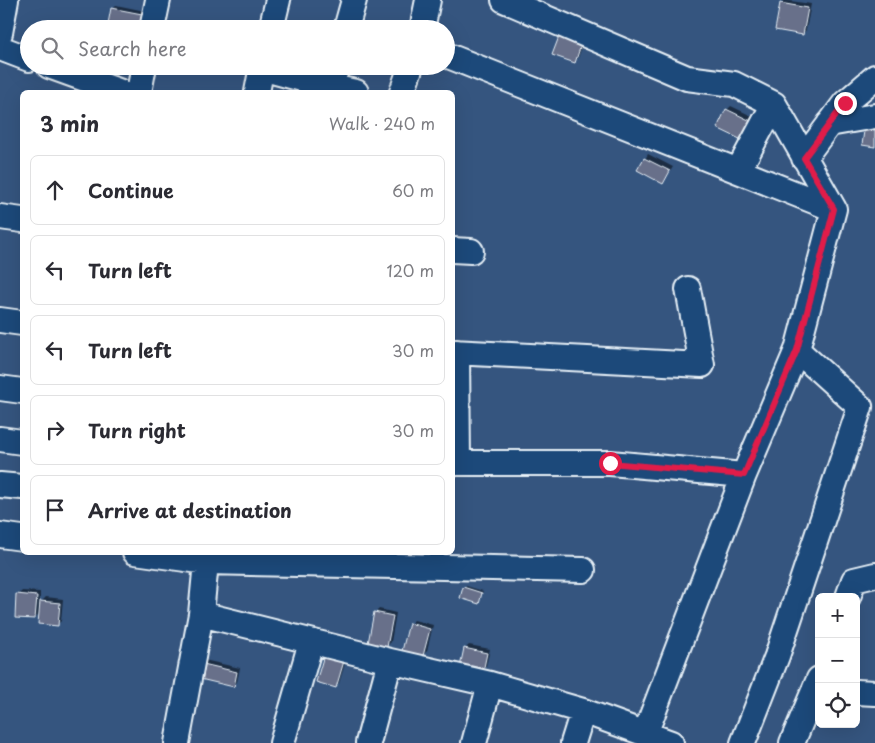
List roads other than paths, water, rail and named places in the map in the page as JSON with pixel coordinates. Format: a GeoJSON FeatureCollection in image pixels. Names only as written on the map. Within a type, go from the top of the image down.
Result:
{"type":"FeatureCollection","features":[{"type":"Feature","properties":{"kind":"street"},"geometry":{"type":"LineString","coordinates":[[0,33],[6,0]]}},
{"type":"Feature","properties":{"kind":"street"},"geometry":{"type":"LineString","coordinates":[[154,20],[158,0]]}},
{"type":"Feature","properties":{"kind":"street"},"geometry":{"type":"LineString","coordinates":[[273,20],[278,0]]}},
{"type":"Feature","properties":{"kind":"street"},"geometry":{"type":"LineString","coordinates":[[348,20],[354,0]]}},
{"type":"Feature","properties":{"kind":"street"},"geometry":{"type":"LineString","coordinates":[[424,20],[428,0]]}},
{"type":"Feature","properties":{"kind":"street"},"geometry":{"type":"LineString","coordinates":[[504,0],[687,78],[734,84],[774,104],[834,209],[797,350],[744,475],[646,734]]}},
{"type":"Feature","properties":{"kind":"street"},"geometry":{"type":"LineString","coordinates":[[0,48],[20,56]]}},
{"type":"Feature","properties":{"kind":"street"},"geometry":{"type":"LineString","coordinates":[[455,59],[834,209]]}},
{"type":"Feature","properties":{"kind":"street"},"geometry":{"type":"LineString","coordinates":[[65,75],[83,86],[108,90]]}},
{"type":"Feature","properties":{"kind":"street"},"geometry":{"type":"LineString","coordinates":[[139,90],[142,75]]}},
{"type":"Feature","properties":{"kind":"street"},"geometry":{"type":"LineString","coordinates":[[257,90],[260,75]]}},
{"type":"Feature","properties":{"kind":"street"},"geometry":{"type":"LineString","coordinates":[[320,75],[334,77],[353,90]]}},
{"type":"Feature","properties":{"kind":"street"},"geometry":{"type":"LineString","coordinates":[[403,90],[408,75]]}},
{"type":"Feature","properties":{"kind":"street"},"geometry":{"type":"LineString","coordinates":[[804,158],[845,103],[875,77]]}},
{"type":"Feature","properties":{"kind":"street"},"geometry":{"type":"LineString","coordinates":[[738,171],[774,104]]}},
{"type":"Feature","properties":{"kind":"street"},"geometry":{"type":"LineString","coordinates":[[829,124],[875,116]]}},
{"type":"Feature","properties":{"kind":"street"},"geometry":{"type":"LineString","coordinates":[[0,217],[20,220]]}},
{"type":"Feature","properties":{"kind":"street"},"geometry":{"type":"LineString","coordinates":[[688,289],[702,365],[455,352],[455,463],[610,463],[744,475]]}},
{"type":"Feature","properties":{"kind":"street"},"geometry":{"type":"LineString","coordinates":[[0,320],[20,323]]}},
{"type":"Feature","properties":{"kind":"street"},"geometry":{"type":"LineString","coordinates":[[743,743],[867,411],[797,350]]}},
{"type":"Feature","properties":{"kind":"street"},"geometry":{"type":"LineString","coordinates":[[0,388],[20,391]]}},
{"type":"Feature","properties":{"kind":"street"},"geometry":{"type":"LineString","coordinates":[[0,439],[20,442]]}},
{"type":"Feature","properties":{"kind":"street"},"geometry":{"type":"LineString","coordinates":[[0,484],[20,487]]}},
{"type":"Feature","properties":{"kind":"street"},"geometry":{"type":"LineString","coordinates":[[0,534],[20,538]]}},
{"type":"Feature","properties":{"kind":"street"},"geometry":{"type":"LineString","coordinates":[[178,555],[583,570]]}},
{"type":"Feature","properties":{"kind":"street"},"geometry":{"type":"LineString","coordinates":[[177,743],[201,614],[207,557]]}},
{"type":"Feature","properties":{"kind":"street"},"geometry":{"type":"LineString","coordinates":[[849,593],[854,580],[875,575]]}},
{"type":"Feature","properties":{"kind":"street"},"geometry":{"type":"LineString","coordinates":[[201,614],[310,642],[490,684],[583,711],[671,743]]}},
{"type":"Feature","properties":{"kind":"street"},"geometry":{"type":"LineString","coordinates":[[282,743],[310,642]]}},
{"type":"Feature","properties":{"kind":"street"},"geometry":{"type":"LineString","coordinates":[[368,743],[390,661]]}},
{"type":"Feature","properties":{"kind":"street"},"geometry":{"type":"LineString","coordinates":[[474,743],[490,684]]}},
{"type":"Feature","properties":{"kind":"street"},"geometry":{"type":"LineString","coordinates":[[792,743],[815,691]]}},
{"type":"Feature","properties":{"kind":"street"},"geometry":{"type":"LineString","coordinates":[[860,692],[875,693]]}},
{"type":"Feature","properties":{"kind":"street"},"geometry":{"type":"LineString","coordinates":[[573,743],[583,711]]}}]}
